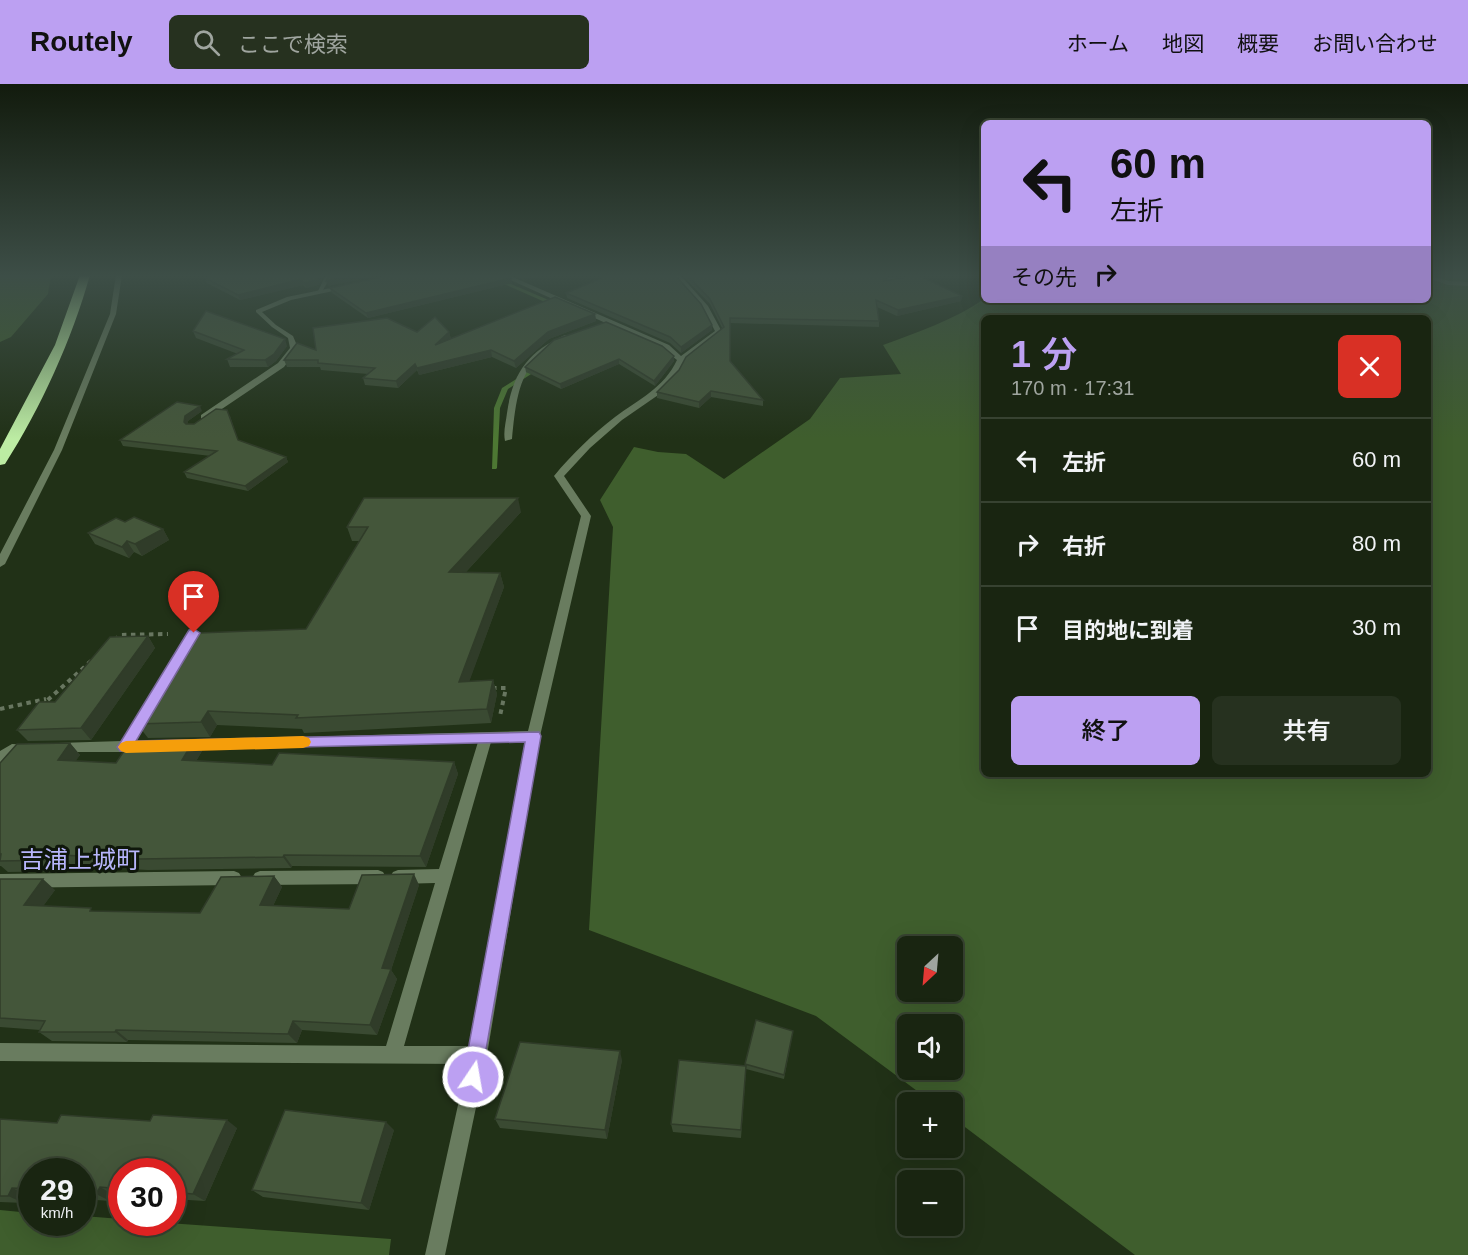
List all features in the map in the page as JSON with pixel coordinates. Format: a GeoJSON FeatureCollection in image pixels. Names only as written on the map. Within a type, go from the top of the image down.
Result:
{"type":"FeatureCollection","features":[{"type":"Feature","properties":{"kind":"highway"},"geometry":{"type":"LineString","coordinates":[[0,461],[21,425],[65,330]]}},
{"type":"Feature","properties":{"kind":"street"},"geometry":{"type":"LineString","coordinates":[[0,564],[58,450],[107,330]]}},
{"type":"Feature","properties":{"kind":"street"},"geometry":{"type":"LineString","coordinates":[[192,425],[281,365],[294,348],[291,337],[280,330]]}},
{"type":"Feature","properties":{"kind":"street"},"geometry":{"type":"LineString","coordinates":[[627,330],[666,347],[681,360]]}},
{"type":"Feature","properties":{"kind":"street"},"geometry":{"type":"LineString","coordinates":[[435,1255],[478,1055],[533,736],[586,516],[559,476],[587,446],[619,418],[661,389],[675,373],[681,360],[719,332],[718,330]]}},
{"type":"Feature","properties":{"kind":"street"},"geometry":{"type":"LineString","coordinates":[[508,439],[512,397],[521,370],[552,342],[574,334]]}},
{"type":"Feature","properties":{"kind":"street"},"geometry":{"type":"LineString","coordinates":[[125,747],[194,633]]}},
{"type":"Feature","properties":{"kind":"street"},"geometry":{"type":"LineString","coordinates":[[0,759],[12,749],[533,736]]}},
{"type":"Feature","properties":{"kind":"street"},"geometry":{"type":"LineString","coordinates":[[392,1055],[445,876],[490,737]]}},
{"type":"Feature","properties":{"kind":"street"},"geometry":{"type":"LineString","coordinates":[[0,881],[445,876]]}},
{"type":"Feature","properties":{"kind":"street"},"geometry":{"type":"LineString","coordinates":[[0,1052],[478,1055]]}},
{"type":"Feature","properties":{"kind":"path"},"geometry":{"type":"LineString","coordinates":[[112,642],[120,635],[194,633]]}},
{"type":"Feature","properties":{"kind":"path"},"geometry":{"type":"LineString","coordinates":[[33,714],[96,656]]}},
{"type":"Feature","properties":{"kind":"path"},"geometry":{"type":"LineString","coordinates":[[483,688],[506,688],[490,737]]}},
{"type":"Feature","properties":{"kind":"path"},"geometry":{"type":"LineString","coordinates":[[0,709],[47,699]]}},
{"type":"Feature","properties":{"kind":"green space"},"geometry":{"type":"Polygon","coordinates":[[[0,330],[17,330],[11,337],[0,342],[0,330]]]}},
{"type":"Feature","properties":{"kind":"green space"},"geometry":{"type":"Polygon","coordinates":[[[923,330],[981,330],[981,777],[1431,777],[1431,330],[1468,330],[1468,1255],[1135,1255],[963,1126],[963,1092],[919,1092],[902,1080],[963,1080],[963,1014],[897,1014],[897,1076],[816,1016],[589,930],[613,527],[600,500],[634,447],[686,454],[724,479],[810,419],[840,378],[901,374],[883,345],[923,330]]]}},
{"type":"Feature","properties":{"kind":"green space"},"geometry":{"type":"Polygon","coordinates":[[[0,1210],[18,1212],[18,1236],[96,1236],[96,1217],[108,1218],[108,1236],[186,1236],[186,1224],[391,1239],[389,1255],[0,1255],[0,1210]]]}},
{"type":"Feature","properties":{"kind":"building"},"geometry":{"type":"Polygon","coordinates":[[[259,330],[285,339],[274,354],[265,360],[227,359],[244,350],[193,331],[259,330]]]}},
{"type":"Feature","properties":{"kind":"building"},"geometry":{"type":"Polygon","coordinates":[[[313,330],[412,330],[417,332],[420,330],[447,330],[449,332],[435,345],[473,330],[554,330],[548,332],[514,361],[491,350],[417,368],[415,364],[396,381],[363,378],[375,368],[318,363],[318,360],[284,360],[297,343],[316,350],[313,330]]]}},
{"type":"Feature","properties":{"kind":"building"},"geometry":{"type":"Polygon","coordinates":[[[584,330],[624,330],[662,346],[674,356],[654,381],[619,359],[560,384],[525,367],[554,340],[584,330]]]}},
{"type":"Feature","properties":{"kind":"building"},"geometry":{"type":"Polygon","coordinates":[[[653,330],[705,330],[681,347],[670,337],[653,330]]]}},
{"type":"Feature","properties":{"kind":"building"},"geometry":{"type":"Polygon","coordinates":[[[721,330],[730,330],[730,361],[763,400],[711,391],[699,402],[657,392],[679,370],[686,357],[721,330]]]}},
{"type":"Feature","properties":{"kind":"building"},"geometry":{"type":"Polygon","coordinates":[[[177,402],[200,406],[185,416],[186,424],[194,424],[216,409],[227,410],[238,440],[286,457],[245,486],[184,472],[217,451],[120,440],[177,402]]]}},
{"type":"Feature","properties":{"kind":"building"},"geometry":{"type":"Polygon","coordinates":[[[364,498],[518,498],[449,572],[500,573],[459,682],[493,680],[487,709],[296,718],[298,715],[208,711],[201,722],[137,724],[199,633],[306,629],[368,527],[347,527],[364,498]]]}},
{"type":"Feature","properties":{"kind":"building"},"geometry":{"type":"Polygon","coordinates":[[[134,517],[163,529],[135,544],[127,541],[122,547],[88,533],[116,518],[125,522],[134,517]]]}},
{"type":"Feature","properties":{"kind":"building"},"geometry":{"type":"Polygon","coordinates":[[[148,636],[81,728],[17,730],[39,702],[55,702],[110,637],[148,636]]]}},
{"type":"Feature","properties":{"kind":"building"},"geometry":{"type":"Polygon","coordinates":[[[194,740],[182,760],[272,765],[279,753],[454,762],[420,856],[284,855],[283,857],[138,859],[61,855],[57,860],[0,861],[0,763],[17,744],[70,743],[58,760],[116,763],[130,742],[194,740]]]}},
{"type":"Feature","properties":{"kind":"building"},"geometry":{"type":"Polygon","coordinates":[[[414,874],[382,968],[391,969],[370,1025],[293,1021],[288,1034],[116,1030],[115,1032],[39,1032],[45,1021],[0,1018],[0,879],[43,879],[24,905],[91,908],[90,911],[200,913],[221,877],[274,876],[260,905],[349,909],[362,875],[414,874]]]}},
{"type":"Feature","properties":{"kind":"building"},"geometry":{"type":"Polygon","coordinates":[[[756,1020],[793,1031],[784,1075],[745,1064],[756,1020]]]}},
{"type":"Feature","properties":{"kind":"building"},"geometry":{"type":"Polygon","coordinates":[[[520,1042],[620,1051],[605,1130],[495,1119],[520,1042]]]}},
{"type":"Feature","properties":{"kind":"building"},"geometry":{"type":"Polygon","coordinates":[[[679,1060],[746,1066],[741,1130],[671,1124],[679,1060]]]}},
{"type":"Feature","properties":{"kind":"building"},"geometry":{"type":"Polygon","coordinates":[[[285,1110],[386,1122],[361,1203],[252,1190],[285,1110]]]}},
{"type":"Feature","properties":{"kind":"building"},"geometry":{"type":"Polygon","coordinates":[[[61,1115],[150,1121],[153,1115],[227,1120],[193,1194],[186,1193],[186,1158],[108,1158],[108,1188],[100,1187],[96,1194],[96,1158],[18,1158],[18,1188],[12,1188],[8,1196],[0,1196],[0,1119],[57,1123],[61,1115]]]}},
{"type":"Feature","properties":{"kind":"waterway"},"geometry":{"type":"LineString","coordinates":[[494,468],[497,408],[505,388],[539,367]]}},
{"type":"Feature","properties":{"kind":"slow traffic"},"geometry":{"type":"LineString","coordinates":[[126,747],[303,742]]}},
{"type":"Feature","properties":{"kind":"district","name":"吉浦上城町"},"geometry":{"type":"Point","coordinates":[80,859]}},
{"type":"Feature","properties":{"kind":"route"},"geometry":{"type":"LineString","coordinates":[[194,633],[125,747],[533,736],[473,1077]]}}]}
